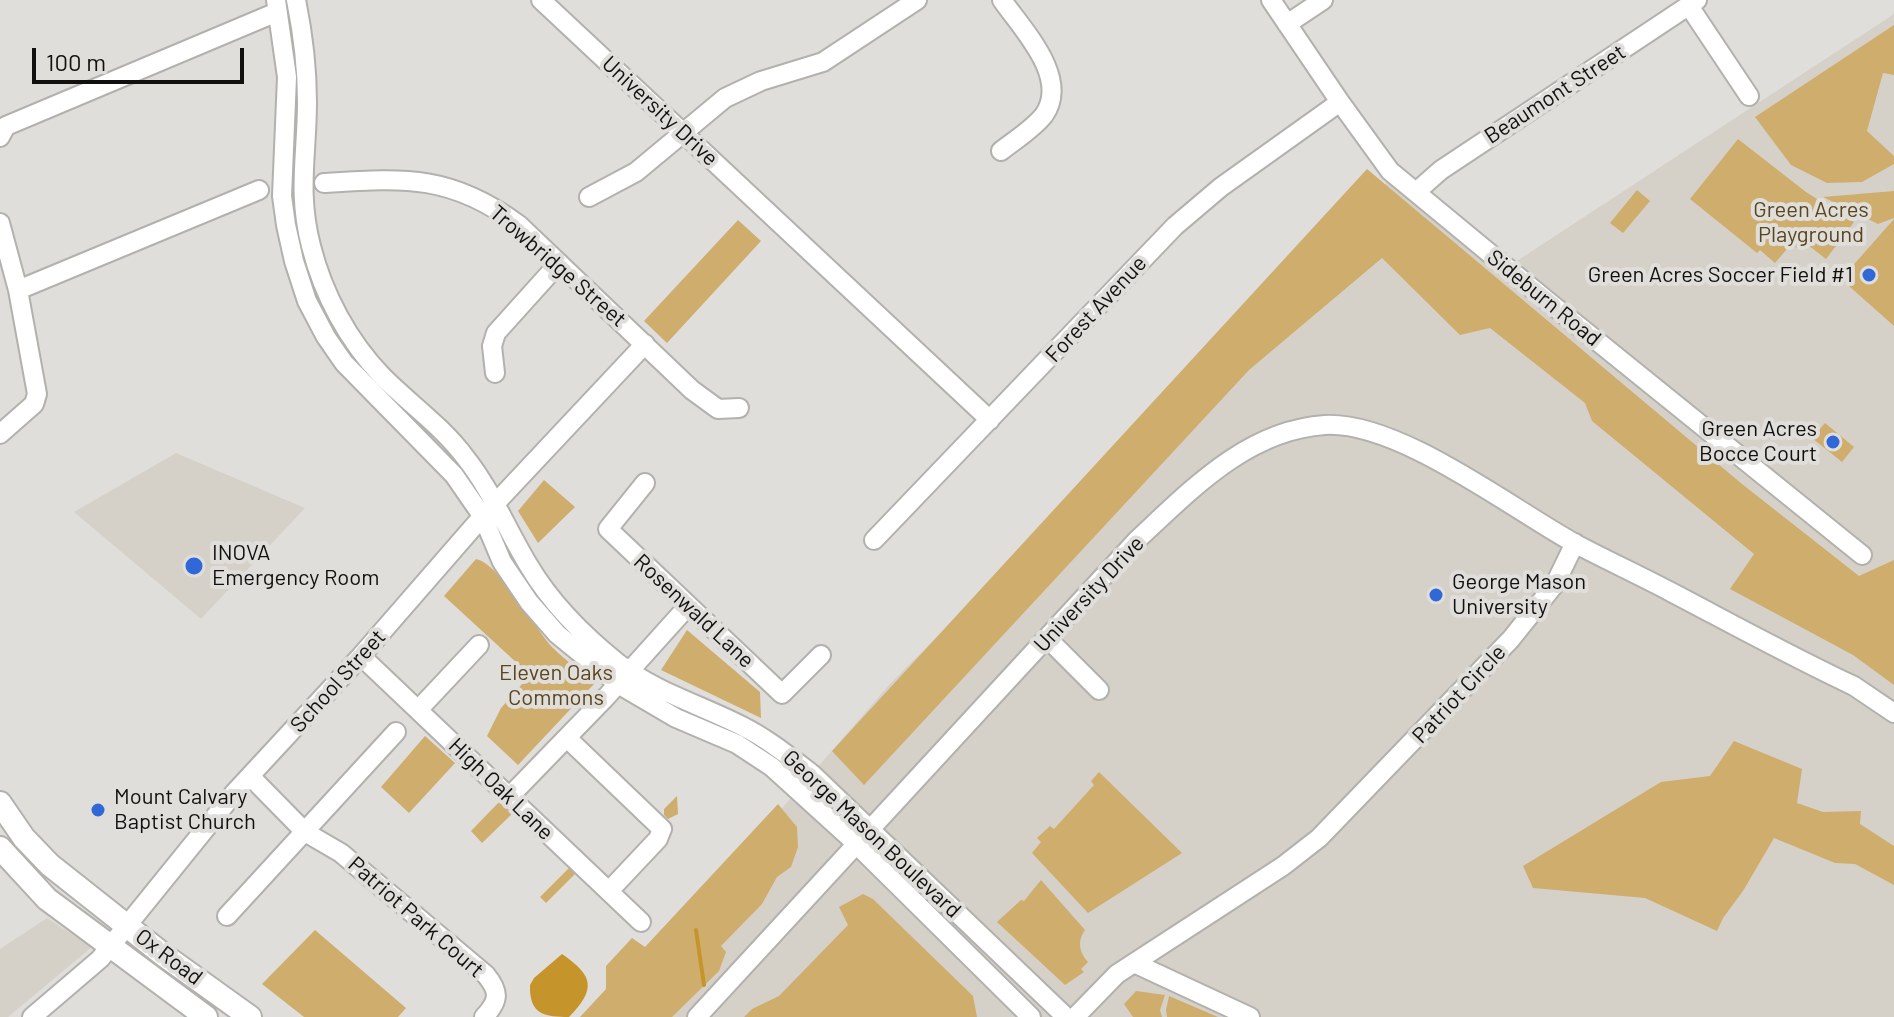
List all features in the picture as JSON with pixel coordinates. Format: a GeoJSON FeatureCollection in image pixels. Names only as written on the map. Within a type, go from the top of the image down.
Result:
{"type":"FeatureCollection","features":[{"type":"Feature","properties":{"kind":"main road","name":"Ox Road"},"geometry":{"type":"LineString","coordinates":[[0,803],[24,838],[50,865],[126,926],[250,1017]]}},
{"type":"Feature","properties":{"kind":"main road","name":"Ox Road"},"geometry":{"type":"LineString","coordinates":[[0,848],[47,899],[206,1017]]}},
{"type":"Feature","properties":{"kind":"street","name":"George Mason Boulevard"},"geometry":{"type":"LineString","coordinates":[[296,0],[307,71],[302,182],[309,237],[321,277],[332,304],[363,353],[463,454],[489,510],[502,562],[529,602],[557,634],[624,677],[676,718],[737,744],[772,767],[857,845],[1031,1017]]}},
{"type":"Feature","properties":{"kind":"street","name":"University Drive"},"geometry":{"type":"LineString","coordinates":[[541,0],[990,420]]}},
{"type":"Feature","properties":{"kind":"street"},"geometry":{"type":"LineString","coordinates":[[589,197],[636,172],[682,132],[738,91],[823,62],[917,0]]}},
{"type":"Feature","properties":{"kind":"street"},"geometry":{"type":"LineString","coordinates":[[1001,151],[1044,114],[1053,91],[1048,66],[1002,0]]}},
{"type":"Feature","properties":{"kind":"street","name":"Sideburn Road"},"geometry":{"type":"LineString","coordinates":[[1271,0],[1390,171],[1862,555]]}},
{"type":"Feature","properties":{"kind":"street"},"geometry":{"type":"LineString","coordinates":[[1287,24],[1323,0]]}},
{"type":"Feature","properties":{"kind":"street"},"geometry":{"type":"LineString","coordinates":[[1693,3],[1749,96]]}},
{"type":"Feature","properties":{"kind":"street","name":"Beaumont Street"},"geometry":{"type":"LineString","coordinates":[[1416,192],[1441,170],[1693,3]]}},
{"type":"Feature","properties":{"kind":"street","name":"George Mason Boulevard"},"geometry":{"type":"LineString","coordinates":[[273,8],[287,77],[282,196],[294,261],[307,301],[344,363],[489,510]]}},
{"type":"Feature","properties":{"kind":"street"},"geometry":{"type":"LineString","coordinates":[[0,137],[6,126],[273,8]]}},
{"type":"Feature","properties":{"kind":"street","name":"Forest Avenue"},"geometry":{"type":"LineString","coordinates":[[874,540],[1175,226],[1221,187],[1340,102]]}},
{"type":"Feature","properties":{"kind":"street","name":"Trowbridge Street"},"geometry":{"type":"LineString","coordinates":[[324,183],[418,180],[457,190],[500,211],[692,390],[718,409],[739,408]]}},
{"type":"Feature","properties":{"kind":"street"},"geometry":{"type":"LineString","coordinates":[[18,290],[259,190]]}},
{"type":"Feature","properties":{"kind":"street"},"geometry":{"type":"LineString","coordinates":[[0,223],[18,290],[37,394],[34,404],[0,434]]}},
{"type":"Feature","properties":{"kind":"street"},"geometry":{"type":"LineString","coordinates":[[495,373],[492,346],[496,333],[559,263]]}},
{"type":"Feature","properties":{"kind":"street","name":"School Street"},"geometry":{"type":"LineString","coordinates":[[32,1017],[91,968],[246,781],[489,510],[645,344]]}},
{"type":"Feature","properties":{"kind":"street","name":"University Drive"},"geometry":{"type":"LineString","coordinates":[[697,1017],[1137,540],[1203,479],[1246,449],[1287,433],[1325,425],[1367,431],[1412,447],[1575,543]]}},
{"type":"Feature","properties":{"kind":"street","name":"Rosenwald Lane"},"geometry":{"type":"LineString","coordinates":[[645,483],[608,529],[782,694],[821,655]]}},
{"type":"Feature","properties":{"kind":"street"},"geometry":{"type":"LineString","coordinates":[[1575,543],[1854,686],[1894,713]]}},
{"type":"Feature","properties":{"kind":"street","name":"Patriot Circle"},"geometry":{"type":"LineString","coordinates":[[1075,1017],[1117,974],[1283,866],[1319,838],[1511,639],[1555,584],[1575,543]]}},
{"type":"Feature","properties":{"kind":"street"},"geometry":{"type":"LineString","coordinates":[[509,797],[688,606]]}},
{"type":"Feature","properties":{"kind":"street"},"geometry":{"type":"LineString","coordinates":[[1048,639],[1099,690]]}},
{"type":"Feature","properties":{"kind":"street"},"geometry":{"type":"LineString","coordinates":[[418,710],[479,645]]}},
{"type":"Feature","properties":{"kind":"street","name":"High Oak Lane"},"geometry":{"type":"LineString","coordinates":[[361,656],[641,922]]}},
{"type":"Feature","properties":{"kind":"street","name":"George Mason Boulevard"},"geometry":{"type":"LineString","coordinates":[[624,677],[745,727],[776,746],[812,774],[1066,1017]]}},
{"type":"Feature","properties":{"kind":"street"},"geometry":{"type":"LineString","coordinates":[[227,916],[396,732]]}},
{"type":"Feature","properties":{"kind":"street"},"geometry":{"type":"LineString","coordinates":[[567,738],[662,829],[658,839],[609,891]]}},
{"type":"Feature","properties":{"kind":"street","name":"Patriot Park Court"},"geometry":{"type":"LineString","coordinates":[[246,781],[290,833],[305,832],[341,853],[486,975],[498,995],[484,1017]]}},
{"type":"Feature","properties":{"kind":"street"},"geometry":{"type":"LineString","coordinates":[[1134,963],[1250,1017]]}},
{"type":"Feature","properties":{"kind":"shaded area","name":"George Mason University"},"geometry":{"type":"Polygon","coordinates":[[[1894,14],[1894,1017],[601,1017],[889,685],[1390,179],[1500,272],[1894,14]]]}},
{"type":"Feature","properties":{"kind":"shaded area","name":"INOVA Emergency Room"},"geometry":{"type":"Polygon","coordinates":[[[176,453],[305,508],[201,619],[74,512],[176,453]]]}},
{"type":"Feature","properties":{"kind":"shaded area"},"geometry":{"type":"Polygon","coordinates":[[[47,918],[92,947],[8,1017],[0,1017],[0,949],[47,918]]]}},
{"type":"Feature","properties":{"kind":"shaded area"},"geometry":{"type":"Polygon","coordinates":[[[562,954],[580,969],[588,983],[584,998],[569,1017],[540,1012],[530,995],[534,978],[562,954]]]}},
{"type":"Feature","properties":{"kind":"green space"},"geometry":{"type":"Polygon","coordinates":[[[1894,25],[1894,75],[1883,73],[1867,131],[1894,156],[1894,164],[1862,182],[1827,183],[1791,165],[1755,117],[1894,25]]]}},
{"type":"Feature","properties":{"kind":"green space","name":"Green Acres Playground"},"geometry":{"type":"Polygon","coordinates":[[[1738,139],[1806,192],[1854,222],[1826,259],[1808,245],[1787,249],[1775,263],[1760,250],[1757,253],[1690,199],[1738,139]]]}},
{"type":"Feature","properties":{"kind":"green space"},"geometry":{"type":"Polygon","coordinates":[[[1367,169],[1742,484],[1859,576],[1894,560],[1894,685],[1853,655],[1730,589],[1754,554],[1592,421],[1585,403],[1490,328],[1460,335],[1382,258],[1249,370],[864,785],[832,751],[1367,169]]]}},
{"type":"Feature","properties":{"kind":"green space"},"geometry":{"type":"Polygon","coordinates":[[[1637,190],[1650,201],[1623,233],[1610,223],[1637,190]]]}},
{"type":"Feature","properties":{"kind":"green space"},"geometry":{"type":"Polygon","coordinates":[[[1894,191],[1894,218],[1878,224],[1823,197],[1894,191]]]}},
{"type":"Feature","properties":{"kind":"green space","name":"Green Acres Soccer Field #1"},"geometry":{"type":"Polygon","coordinates":[[[1894,219],[1894,326],[1841,279],[1894,219]]]}},
{"type":"Feature","properties":{"kind":"green space"},"geometry":{"type":"Polygon","coordinates":[[[738,220],[761,241],[667,343],[644,321],[738,220]]]}},
{"type":"Feature","properties":{"kind":"green space","name":"Green Acres Bocce Court"},"geometry":{"type":"Polygon","coordinates":[[[1825,423],[1854,447],[1842,462],[1812,438],[1825,423]]]}},
{"type":"Feature","properties":{"kind":"green space"},"geometry":{"type":"Polygon","coordinates":[[[544,480],[575,507],[538,543],[518,511],[544,480]]]}},
{"type":"Feature","properties":{"kind":"green space","name":"Eleven Oaks Commons"},"geometry":{"type":"Polygon","coordinates":[[[476,559],[485,563],[506,584],[552,647],[595,683],[518,765],[487,736],[501,708],[530,675],[444,596],[476,559]]]}},
{"type":"Feature","properties":{"kind":"green space"},"geometry":{"type":"Polygon","coordinates":[[[687,630],[760,692],[761,718],[661,670],[687,630]]]}},
{"type":"Feature","properties":{"kind":"green space"},"geometry":{"type":"Polygon","coordinates":[[[425,736],[455,763],[409,813],[381,787],[425,736]]]}},
{"type":"Feature","properties":{"kind":"green space"},"geometry":{"type":"Polygon","coordinates":[[[1734,741],[1802,769],[1797,803],[1823,812],[1861,811],[1860,824],[1894,846],[1894,885],[1855,864],[1835,863],[1774,838],[1717,931],[1645,898],[1533,888],[1523,866],[1661,782],[1710,776],[1734,741]]]}},
{"type":"Feature","properties":{"kind":"green space"},"geometry":{"type":"Polygon","coordinates":[[[1099,772],[1182,853],[1088,913],[1032,853],[1041,842],[1037,838],[1050,826],[1054,829],[1094,785],[1091,781],[1099,772]]]}},
{"type":"Feature","properties":{"kind":"green space"},"geometry":{"type":"Polygon","coordinates":[[[677,796],[678,814],[668,819],[664,809],[677,796]]]}},
{"type":"Feature","properties":{"kind":"green space"},"geometry":{"type":"Polygon","coordinates":[[[499,802],[512,814],[482,843],[471,831],[499,802]]]}},
{"type":"Feature","properties":{"kind":"green space"},"geometry":{"type":"Polygon","coordinates":[[[778,804],[797,827],[798,847],[791,867],[777,877],[762,904],[721,946],[726,952],[719,971],[672,1017],[580,1017],[606,989],[606,966],[632,938],[645,947],[778,804]]]}},
{"type":"Feature","properties":{"kind":"green space"},"geometry":{"type":"Polygon","coordinates":[[[569,868],[575,874],[546,903],[540,897],[569,868]]]}},
{"type":"Feature","properties":{"kind":"green space"},"geometry":{"type":"Polygon","coordinates":[[[1041,880],[1085,930],[1080,946],[1088,962],[1081,969],[1084,972],[1065,985],[997,922],[1021,900],[1024,901],[1041,880]]]}},
{"type":"Feature","properties":{"kind":"green space"},"geometry":{"type":"Polygon","coordinates":[[[863,894],[873,899],[973,996],[977,1017],[744,1017],[752,1009],[779,996],[848,925],[839,907],[863,894]]]}},
{"type":"Feature","properties":{"kind":"green space"},"geometry":{"type":"Polygon","coordinates":[[[315,930],[406,1008],[398,1017],[304,1017],[262,984],[315,930]]]}},
{"type":"Feature","properties":{"kind":"green space"},"geometry":{"type":"Polygon","coordinates":[[[1136,991],[1165,995],[1160,1010],[1162,1017],[1133,1017],[1124,1004],[1136,991]]]}},
{"type":"Feature","properties":{"kind":"green space"},"geometry":{"type":"Polygon","coordinates":[[[1169,996],[1218,1017],[1167,1017],[1169,996]]]}},
{"type":"Feature","properties":{"kind":"waterway"},"geometry":{"type":"LineString","coordinates":[[696,930],[704,985]]}},
{"type":"Feature","properties":{"kind":"place","name":"Green Acres Soccer Field #1"},"geometry":{"type":"Point","coordinates":[1869,275]}},
{"type":"Feature","properties":{"kind":"place","name":"Green Acres Bocce Court"},"geometry":{"type":"Point","coordinates":[1833,442]}},
{"type":"Feature","properties":{"kind":"place","name":"INOVA Emergency Room"},"geometry":{"type":"Point","coordinates":[194,566]}},
{"type":"Feature","properties":{"kind":"place","name":"George Mason University"},"geometry":{"type":"Point","coordinates":[1436,595]}},
{"type":"Feature","properties":{"kind":"place","name":"Mount Calvary Baptist Church"},"geometry":{"type":"Point","coordinates":[98,810]}}]}
